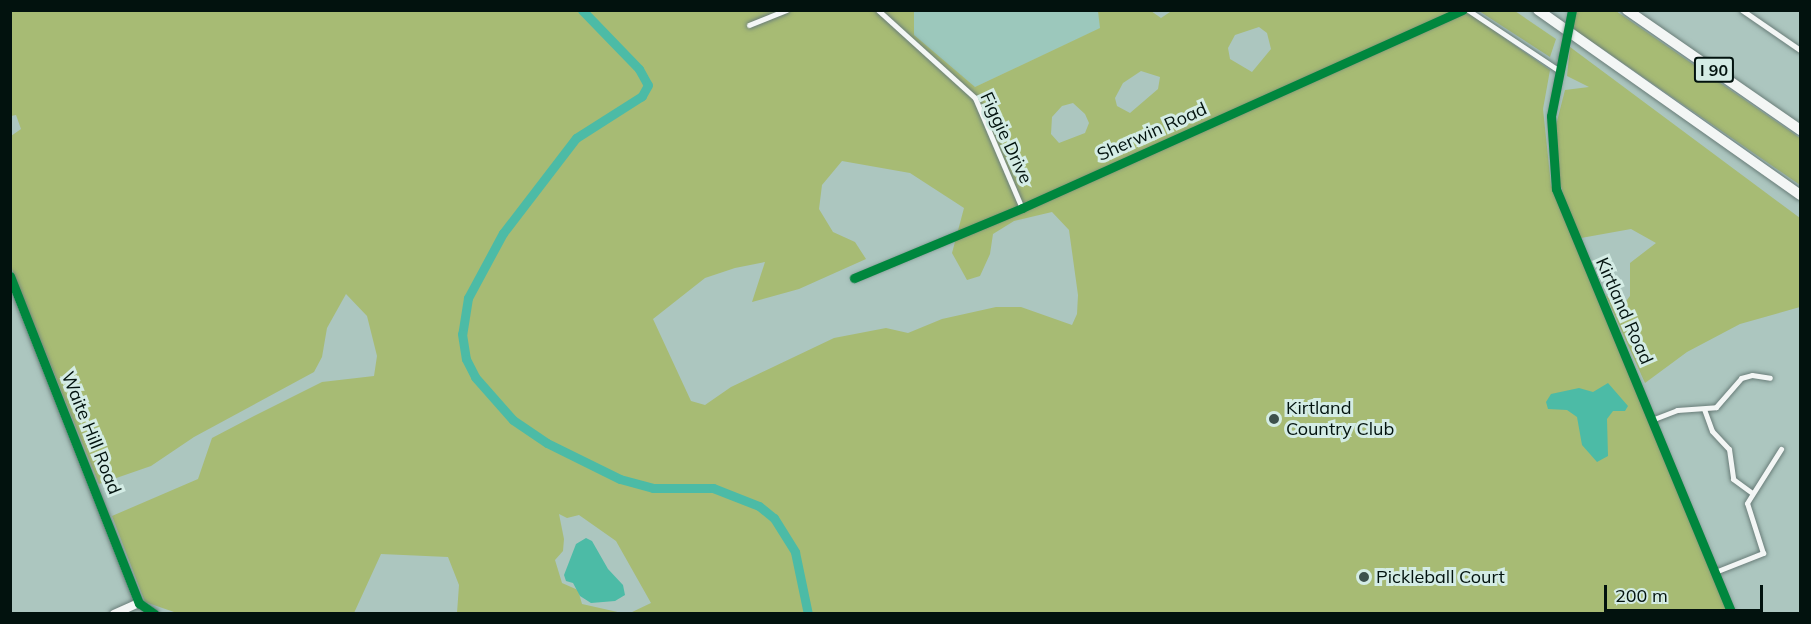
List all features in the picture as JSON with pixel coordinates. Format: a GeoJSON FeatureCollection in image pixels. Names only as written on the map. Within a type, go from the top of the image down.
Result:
{"type":"FeatureCollection","features":[{"type":"Feature","properties":{"kind":"highway"},"geometry":{"type":"LineString","coordinates":[[1538,10],[1800,197]]}},
{"type":"Feature","properties":{"kind":"highway","name":"I 90"},"geometry":{"type":"LineString","coordinates":[[1627,10],[1800,130]]}},
{"type":"Feature","properties":{"kind":"street"},"geometry":{"type":"LineString","coordinates":[[749,25],[786,10]]}},
{"type":"Feature","properties":{"kind":"street","name":"Figgie Drive"},"geometry":{"type":"LineString","coordinates":[[878,10],[975,98],[1022,208]]}},
{"type":"Feature","properties":{"kind":"street","name":"Sherwin Road"},"geometry":{"type":"LineString","coordinates":[[854,278],[1022,208],[1463,10]]}},
{"type":"Feature","properties":{"kind":"street"},"geometry":{"type":"LineString","coordinates":[[1468,10],[1558,70]]}},
{"type":"Feature","properties":{"kind":"street","name":"Kirtland Road"},"geometry":{"type":"LineString","coordinates":[[1572,10],[1558,70],[1551,116],[1556,189],[1654,419],[1732,614]]}},
{"type":"Feature","properties":{"kind":"street"},"geometry":{"type":"LineString","coordinates":[[1742,10],[1800,50]]}},
{"type":"Feature","properties":{"kind":"street","name":"Waite Hill Road"},"geometry":{"type":"LineString","coordinates":[[10,276],[139,603]]}},
{"type":"Feature","properties":{"kind":"street"},"geometry":{"type":"LineString","coordinates":[[1654,419],[1677,410],[1704,410],[1726,399],[1740,378],[1752,375],[1770,378]]}},
{"type":"Feature","properties":{"kind":"street"},"geometry":{"type":"LineString","coordinates":[[1704,410],[1712,431],[1729,448],[1733,479],[1751,492]]}},
{"type":"Feature","properties":{"kind":"street"},"geometry":{"type":"LineString","coordinates":[[1715,572],[1763,554],[1747,510],[1751,492],[1781,449]]}},
{"type":"Feature","properties":{"kind":"street"},"geometry":{"type":"LineString","coordinates":[[114,614],[139,603],[155,614]]}},
{"type":"Feature","properties":{"kind":"shaded area"},"geometry":{"type":"Polygon","coordinates":[[[914,10],[1098,11],[1101,28],[975,87],[913,35],[914,10]]]}},
{"type":"Feature","properties":{"kind":"shaded area"},"geometry":{"type":"Polygon","coordinates":[[[1173,10],[1459,11],[1277,90],[1096,177],[1466,11],[1550,70],[1543,109],[1551,185],[1643,400],[1728,613],[630,613],[651,603],[616,541],[579,515],[567,518],[559,514],[564,539],[563,551],[555,560],[562,583],[578,590],[582,604],[622,613],[457,613],[459,585],[448,557],[381,554],[354,613],[177,613],[145,602],[112,516],[198,479],[212,438],[322,382],[374,376],[377,356],[367,316],[346,294],[327,328],[322,357],[314,372],[194,437],[151,466],[99,484],[11,267],[11,136],[21,129],[16,115],[11,116],[10,11],[914,11],[914,35],[975,87],[1100,28],[1098,11],[1151,11],[1161,18],[1173,10]],[[1259,27],[1235,35],[1228,48],[1230,59],[1252,72],[1271,49],[1267,33],[1259,27]],[[1141,71],[1123,83],[1115,98],[1117,106],[1130,113],[1158,89],[1160,77],[1141,71]],[[1073,103],[1062,106],[1052,117],[1051,134],[1059,143],[1085,133],[1089,123],[1085,114],[1073,103]],[[842,161],[822,185],[819,209],[833,232],[855,242],[866,259],[799,289],[752,302],[765,262],[735,268],[705,278],[653,319],[691,401],[705,405],[731,387],[834,338],[886,328],[908,333],[942,319],[996,307],[1021,307],[1072,325],[1077,314],[1078,295],[1069,230],[1052,212],[1014,221],[993,234],[990,254],[980,276],[967,280],[952,253],[964,208],[910,173],[842,161]]]}},
{"type":"Feature","properties":{"kind":"shaded area"},"geometry":{"type":"Polygon","coordinates":[[[1479,11],[1515,11],[1556,39],[1550,57],[1479,11]]]}},
{"type":"Feature","properties":{"kind":"shaded area"},"geometry":{"type":"Polygon","coordinates":[[[1576,11],[1616,11],[1800,138],[1800,185],[1572,28],[1576,11]]]}},
{"type":"Feature","properties":{"kind":"shaded area"},"geometry":{"type":"Polygon","coordinates":[[[1570,47],[1800,218],[1800,307],[1740,324],[1687,352],[1645,383],[1605,294],[1620,309],[1630,296],[1630,263],[1656,243],[1631,229],[1581,238],[1570,217],[1560,183],[1555,129],[1565,90],[1589,87],[1567,76],[1570,47]]]}},
{"type":"Feature","properties":{"kind":"shaded area"},"geometry":{"type":"Polygon","coordinates":[[[1608,383],[1628,406],[1625,411],[1613,411],[1607,419],[1608,456],[1597,462],[1582,445],[1577,417],[1567,410],[1548,409],[1546,402],[1551,394],[1579,388],[1593,392],[1608,383]]]}},
{"type":"Feature","properties":{"kind":"shaded area"},"geometry":{"type":"Polygon","coordinates":[[[586,538],[592,541],[608,569],[623,585],[625,595],[615,601],[591,603],[580,596],[573,583],[566,581],[564,575],[576,544],[586,538]]]}},
{"type":"Feature","properties":{"kind":"waterway"},"geometry":{"type":"LineString","coordinates":[[582,10],[639,69],[648,85],[642,96],[576,138],[503,233],[468,298],[462,334],[466,359],[475,377],[513,420],[547,443],[620,479],[653,488],[713,488],[759,506],[774,518],[795,552],[808,614]]}},
{"type":"Feature","properties":{"kind":"cycle path"},"geometry":{"type":"LineString","coordinates":[[854,278],[1022,208],[1463,10]]}},
{"type":"Feature","properties":{"kind":"cycle path"},"geometry":{"type":"LineString","coordinates":[[1572,10],[1551,116],[1556,189],[1732,614]]}},
{"type":"Feature","properties":{"kind":"cycle path"},"geometry":{"type":"LineString","coordinates":[[10,276],[139,603],[155,614]]}},
{"type":"Feature","properties":{"kind":"place","name":"Kirtland Country Club"},"geometry":{"type":"Point","coordinates":[1274,419]}},
{"type":"Feature","properties":{"kind":"place","name":"Pickleball Court"},"geometry":{"type":"Point","coordinates":[1364,577]}}]}
